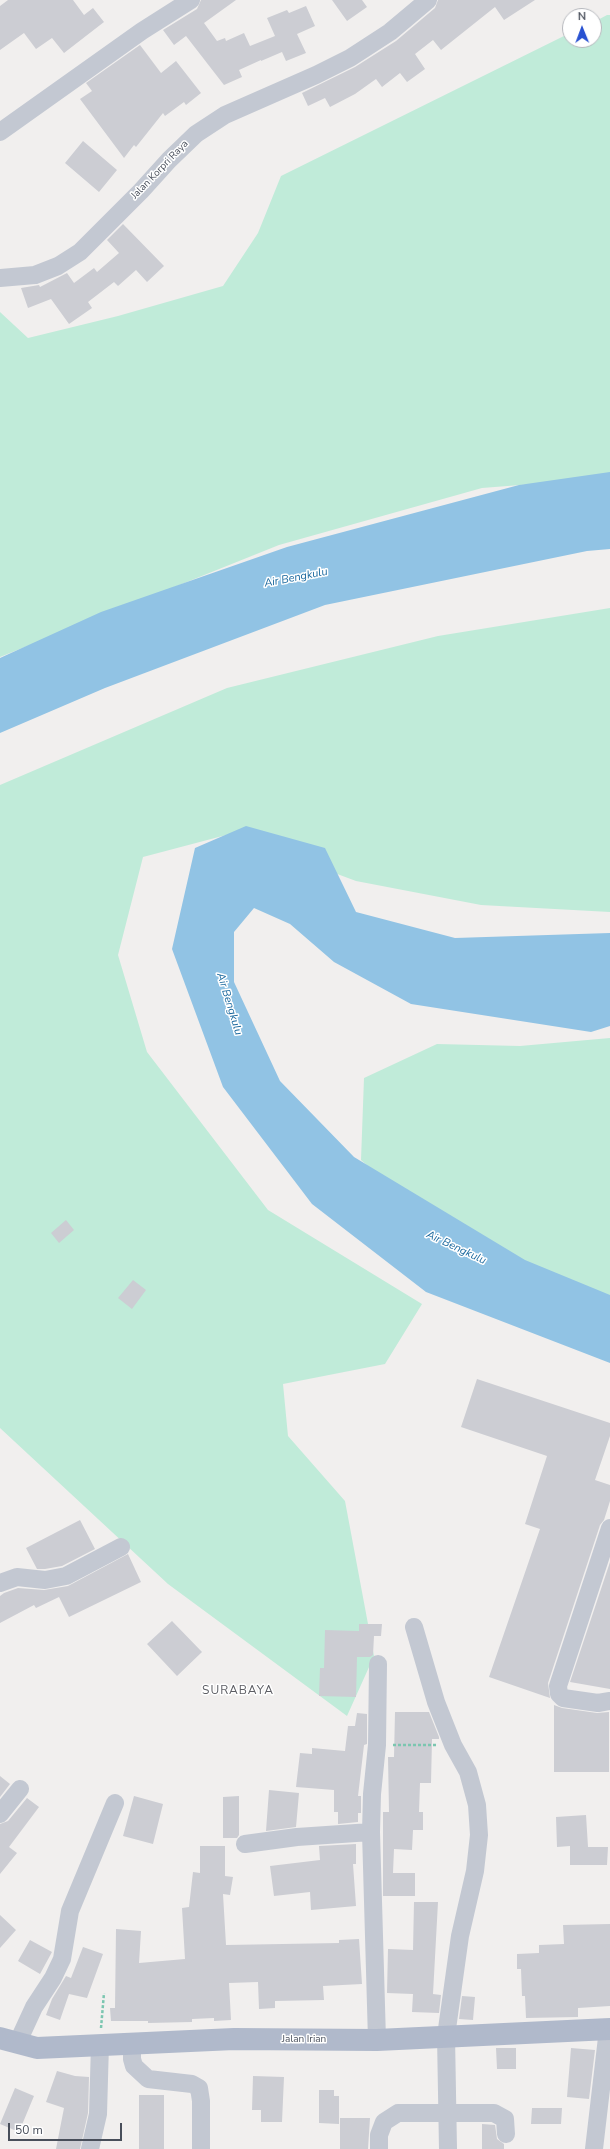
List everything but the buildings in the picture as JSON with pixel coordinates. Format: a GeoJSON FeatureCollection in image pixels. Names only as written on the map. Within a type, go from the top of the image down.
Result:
{"type":"FeatureCollection","features":[{"type":"Feature","properties":{"kind":"main road","name":"Jalan Irian"},"geometry":{"type":"LineString","coordinates":[[9,2041],[37,2048],[100,2044],[132,2045],[234,2039],[376,2040],[609,2029]]}},
{"type":"Feature","properties":{"kind":"street"},"geometry":{"type":"LineString","coordinates":[[0,132],[142,32],[191,0]]}},
{"type":"Feature","properties":{"kind":"street","name":"Jalan Korpri Raya"},"geometry":{"type":"LineString","coordinates":[[0,278],[35,275],[58,266],[80,252],[196,134],[225,116],[350,58],[390,32],[428,0]]}},
{"type":"Feature","properties":{"kind":"street"},"geometry":{"type":"LineString","coordinates":[[610,1528],[558,1686],[559,1694],[562,1698],[598,1703],[610,1702]]}},
{"type":"Feature","properties":{"kind":"street"},"geometry":{"type":"LineString","coordinates":[[0,1583],[17,1576],[45,1580],[66,1576],[121,1547]]}},
{"type":"Feature","properties":{"kind":"street"},"geometry":{"type":"LineString","coordinates":[[414,1627],[436,1702],[453,1745],[468,1772],[473,1785],[477,1805],[479,1835],[475,1871],[452,1981],[446,2036],[448,2149]]}},
{"type":"Feature","properties":{"kind":"street"},"geometry":{"type":"LineString","coordinates":[[376,2040],[371,1832],[372,1794],[377,1745],[378,1664]]}},
{"type":"Feature","properties":{"kind":"street"},"geometry":{"type":"LineString","coordinates":[[0,1814],[20,1790]]}},
{"type":"Feature","properties":{"kind":"street"},"geometry":{"type":"LineString","coordinates":[[9,2041],[53,1978],[62,1959],[70,1911],[115,1803]]}},
{"type":"Feature","properties":{"kind":"street"},"geometry":{"type":"LineString","coordinates":[[245,1844],[297,1837],[371,1832]]}},
{"type":"Feature","properties":{"kind":"street"},"geometry":{"type":"LineString","coordinates":[[594,2149],[609,2029]]}},
{"type":"Feature","properties":{"kind":"street"},"geometry":{"type":"LineString","coordinates":[[90,2149],[98,2114],[100,2044]]}},
{"type":"Feature","properties":{"kind":"street"},"geometry":{"type":"LineString","coordinates":[[132,2045],[132,2059],[134,2066],[148,2080],[192,2084],[199,2088],[201,2101],[201,2149]]}},
{"type":"Feature","properties":{"kind":"street"},"geometry":{"type":"LineString","coordinates":[[379,2149],[379,2135],[384,2122],[391,2116],[398,2113],[494,2113],[505,2119],[506,2134]]}},
{"type":"Feature","properties":{"kind":"path"},"geometry":{"type":"LineString","coordinates":[[377,1745],[453,1745]]}},
{"type":"Feature","properties":{"kind":"path"},"geometry":{"type":"LineString","coordinates":[[100,2044],[104,1993]]}},
{"type":"Feature","properties":{"kind":"green space"},"geometry":{"type":"Polygon","coordinates":[[[610,15],[610,478],[482,488],[279,545],[0,657],[0,312],[28,338],[118,316],[223,286],[258,233],[281,176],[562,37],[562,48],[602,48],[602,18],[610,15]]]}},
{"type":"Feature","properties":{"kind":"green space"},"geometry":{"type":"Polygon","coordinates":[[[610,608],[610,912],[481,905],[356,881],[230,834],[143,857],[118,955],[147,1052],[268,1210],[422,1304],[385,1364],[283,1384],[288,1436],[345,1501],[374,1656],[347,1716],[168,1584],[0,1428],[0,785],[227,688],[438,636],[610,608]]]}},
{"type":"Feature","properties":{"kind":"green space"},"geometry":{"type":"Polygon","coordinates":[[[610,1038],[610,1304],[415,1208],[361,1160],[364,1078],[437,1044],[520,1046],[610,1038]]]}},
{"type":"Feature","properties":{"kind":"water","name":"Air Bengkulu"},"geometry":{"type":"Polygon","coordinates":[[[610,472],[610,549],[587,551],[325,605],[105,688],[0,733],[0,658],[101,612],[287,547],[519,485],[610,472]]]}},
{"type":"Feature","properties":{"kind":"water","name":"Air Bengkulu"},"geometry":{"type":"Polygon","coordinates":[[[246,826],[325,848],[356,912],[455,938],[610,933],[610,1026],[591,1032],[411,1004],[334,962],[290,924],[254,908],[234,932],[234,982],[280,1081],[354,1157],[525,1260],[610,1295],[610,1363],[426,1292],[312,1204],[223,1087],[172,949],[195,848],[246,826]]]}},
{"type":"Feature","properties":{"kind":"district","name":"SURABAYA"},"geometry":{"type":"Point","coordinates":[238,1691]}}]}
